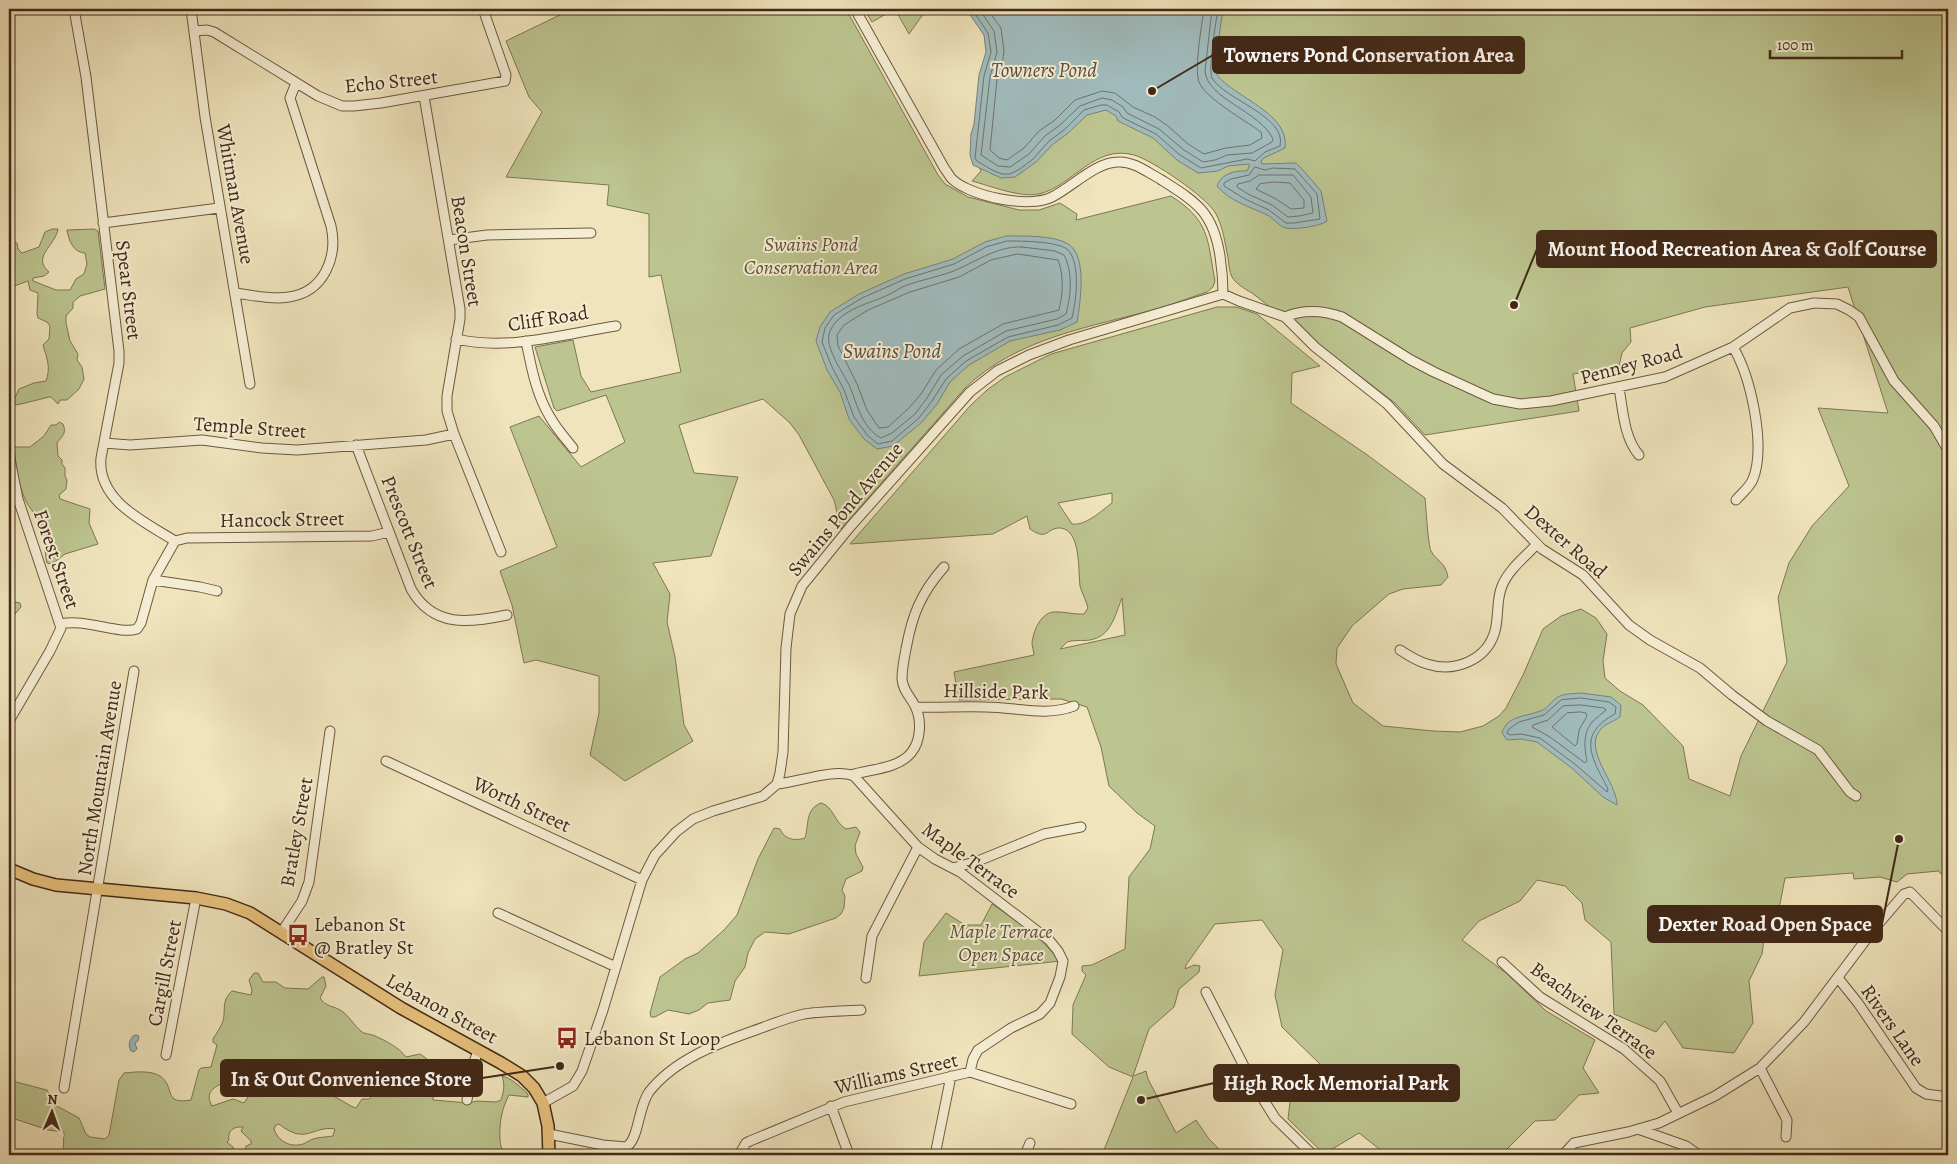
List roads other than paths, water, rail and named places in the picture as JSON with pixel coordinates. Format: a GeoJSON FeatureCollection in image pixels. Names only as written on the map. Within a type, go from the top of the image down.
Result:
{"type":"FeatureCollection","features":[{"type":"Feature","properties":{"kind":"main road","name":"Lebanon Street"},"geometry":{"type":"LineString","coordinates":[[9,869],[44,882],[98,890],[196,898],[239,908],[401,1008],[522,1076],[534,1088],[543,1103],[549,1134],[549,1155]]}},
{"type":"Feature","properties":{"kind":"street","name":"Spear Street"},"geometry":{"type":"LineString","coordinates":[[74,9],[86,77],[119,356],[101,468],[106,485],[114,499],[121,506],[175,541]]}},
{"type":"Feature","properties":{"kind":"street","name":"Whitman Avenue"},"geometry":{"type":"LineString","coordinates":[[191,9],[202,98],[250,384]]}},
{"type":"Feature","properties":{"kind":"street","name":"Echo Street"},"geometry":{"type":"LineString","coordinates":[[194,31],[207,30],[214,32],[328,101],[346,106],[366,105],[505,81],[506,75],[484,9]]}},
{"type":"Feature","properties":{"kind":"street"},"geometry":{"type":"LineString","coordinates":[[855,9],[937,155],[952,178],[957,182],[969,189],[994,197],[1018,202],[1033,202],[1052,198],[1105,164],[1118,162],[1133,165],[1186,196],[1211,222],[1219,251],[1223,277],[1223,294],[1239,302],[1285,317]]}},
{"type":"Feature","properties":{"kind":"street"},"geometry":{"type":"LineString","coordinates":[[235,293],[279,298],[298,295],[317,283],[326,271],[333,255],[334,242],[331,226],[290,98],[296,83]]}},
{"type":"Feature","properties":{"kind":"street","name":"Beacon Street"},"geometry":{"type":"LineString","coordinates":[[424,96],[460,309],[446,405],[454,434],[501,552]]}},
{"type":"Feature","properties":{"kind":"street"},"geometry":{"type":"LineString","coordinates":[[103,223],[220,208]]}},
{"type":"Feature","properties":{"kind":"street"},"geometry":{"type":"LineString","coordinates":[[449,240],[487,236],[591,233]]}},
{"type":"Feature","properties":{"kind":"street","name":"Swains Pond Avenue"},"geometry":{"type":"LineString","coordinates":[[777,784],[783,752],[787,629],[798,592],[861,514],[970,392],[996,371],[1042,350],[1082,336],[1223,294]]}},
{"type":"Feature","properties":{"kind":"street","name":"Penney Road"},"geometry":{"type":"LineString","coordinates":[[1285,317],[1293,313],[1314,310],[1342,317],[1353,322],[1411,360],[1499,402],[1536,404],[1619,388],[1673,375],[1733,348],[1790,308],[1814,303],[1829,303],[1843,306],[1859,317],[1894,381],[1934,426],[1948,450]]}},
{"type":"Feature","properties":{"kind":"street","name":"Dexter Road"},"geometry":{"type":"LineString","coordinates":[[1285,317],[1315,347],[1386,404],[1443,464],[1502,508],[1536,545],[1583,575],[1614,610],[1638,631],[1700,668],[1767,721],[1818,750],[1850,792],[1856,796]]}},
{"type":"Feature","properties":{"kind":"street","name":"Cliff Road"},"geometry":{"type":"LineString","coordinates":[[456,339],[489,343],[526,341],[616,326]]}},
{"type":"Feature","properties":{"kind":"street"},"geometry":{"type":"LineString","coordinates":[[526,341],[544,405],[557,428],[573,448]]}},
{"type":"Feature","properties":{"kind":"street"},"geometry":{"type":"LineString","coordinates":[[1733,348],[1742,364],[1748,384],[1759,447],[1753,478],[1749,486],[1736,500]]}},
{"type":"Feature","properties":{"kind":"street"},"geometry":{"type":"LineString","coordinates":[[1619,388],[1629,437],[1639,455]]}},
{"type":"Feature","properties":{"kind":"street","name":"Temple Street"},"geometry":{"type":"LineString","coordinates":[[104,444],[130,445],[202,440],[287,450],[426,440],[454,434]]}},
{"type":"Feature","properties":{"kind":"street","name":"Prescott Street"},"geometry":{"type":"LineString","coordinates":[[356,445],[411,589],[428,611],[444,618],[470,622],[506,615]]}},
{"type":"Feature","properties":{"kind":"street","name":"Forest Street"},"geometry":{"type":"LineString","coordinates":[[9,455],[18,499],[61,624],[61,630],[57,639],[9,721]]}},
{"type":"Feature","properties":{"kind":"street","name":"Hancock Street"},"geometry":{"type":"LineString","coordinates":[[175,541],[187,538],[372,536],[389,532]]}},
{"type":"Feature","properties":{"kind":"street"},"geometry":{"type":"LineString","coordinates":[[61,624],[74,622],[128,630],[136,629],[141,623],[153,580],[175,541]]}},
{"type":"Feature","properties":{"kind":"street"},"geometry":{"type":"LineString","coordinates":[[1400,650],[1418,661],[1443,667],[1465,664],[1480,655],[1486,649],[1495,632],[1499,594],[1507,575],[1536,545]]}},
{"type":"Feature","properties":{"kind":"street"},"geometry":{"type":"LineString","coordinates":[[543,1103],[568,1090],[580,1076],[594,1039],[642,880],[648,866],[658,851],[684,825],[713,811],[763,796],[777,784],[834,774],[851,775],[888,766],[904,760],[912,753],[919,739],[920,728],[916,707],[904,691],[902,680],[910,623],[920,598],[944,567]]}},
{"type":"Feature","properties":{"kind":"street"},"geometry":{"type":"LineString","coordinates":[[153,580],[217,591]]}},
{"type":"Feature","properties":{"kind":"street","name":"North Mountain Avenue"},"geometry":{"type":"LineString","coordinates":[[64,1088],[134,671]]}},
{"type":"Feature","properties":{"kind":"street","name":"Hillside Park"},"geometry":{"type":"LineString","coordinates":[[916,707],[986,707],[1041,711],[1074,706]]}},
{"type":"Feature","properties":{"kind":"street","name":"Bratley Street"},"geometry":{"type":"LineString","coordinates":[[281,933],[302,901],[308,882],[330,731]]}},
{"type":"Feature","properties":{"kind":"street","name":"Worth Street"},"geometry":{"type":"LineString","coordinates":[[386,762],[642,880]]}},
{"type":"Feature","properties":{"kind":"street","name":"Maple Terrace"},"geometry":{"type":"LineString","coordinates":[[851,775],[861,783],[918,847],[935,860],[953,868],[1049,940],[1063,959],[1060,978],[1053,998],[1046,1008],[1040,1014],[1011,1028],[978,1050],[973,1059],[970,1072]]}},
{"type":"Feature","properties":{"kind":"street"},"geometry":{"type":"LineString","coordinates":[[953,868],[978,861],[1044,834],[1081,827]]}},
{"type":"Feature","properties":{"kind":"street"},"geometry":{"type":"LineString","coordinates":[[866,978],[872,936],[918,847]]}},
{"type":"Feature","properties":{"kind":"street"},"geometry":{"type":"LineString","coordinates":[[1562,1155],[1574,1143],[1637,1129],[1659,1122],[1715,1096],[1760,1068],[1804,1022],[1880,922],[1904,894],[1909,893],[1928,909],[1948,931]]}},
{"type":"Feature","properties":{"kind":"street","name":"Cargill Street"},"geometry":{"type":"LineString","coordinates":[[166,1056],[196,898]]}},
{"type":"Feature","properties":{"kind":"street"},"geometry":{"type":"LineString","coordinates":[[498,913],[616,967]]}},
{"type":"Feature","properties":{"kind":"street","name":"Beachview Terrace"},"geometry":{"type":"LineString","coordinates":[[1502,962],[1540,997],[1624,1049],[1660,1081],[1678,1113]]}},
{"type":"Feature","properties":{"kind":"street","name":"Rivers Lane"},"geometry":{"type":"LineString","coordinates":[[1838,978],[1858,1003],[1916,1088],[1926,1094],[1948,1097]]}},
{"type":"Feature","properties":{"kind":"street"},"geometry":{"type":"LineString","coordinates":[[1206,992],[1250,1078],[1275,1118],[1313,1155]]}},
{"type":"Feature","properties":{"kind":"street"},"geometry":{"type":"LineString","coordinates":[[549,1134],[610,1146],[626,1147],[631,1143],[635,1135],[641,1107],[650,1092],[671,1072],[704,1051],[781,1020],[821,1012],[861,1010]]}},
{"type":"Feature","properties":{"kind":"street"},"geometry":{"type":"LineString","coordinates":[[467,1100],[478,1051]]}},
{"type":"Feature","properties":{"kind":"street"},"geometry":{"type":"LineString","coordinates":[[1760,1068],[1787,1120],[1786,1137]]}},
{"type":"Feature","properties":{"kind":"street","name":"Williams Street"},"geometry":{"type":"LineString","coordinates":[[739,1155],[750,1140],[831,1106],[970,1072],[1071,1104]]}},
{"type":"Feature","properties":{"kind":"street"},"geometry":{"type":"LineString","coordinates":[[935,1155],[951,1076]]}},
{"type":"Feature","properties":{"kind":"street"},"geometry":{"type":"LineString","coordinates":[[831,1106],[849,1155]]}},
{"type":"Feature","properties":{"kind":"street"},"geometry":{"type":"LineString","coordinates":[[1637,1129],[1686,1146],[1699,1155]]}},
{"type":"Feature","properties":{"kind":"street"},"geometry":{"type":"LineString","coordinates":[[1024,1155],[1030,1143]]}},
{"type":"Feature","properties":{"kind":"water","name":"Towners Pond"},"geometry":{"type":"Polygon","coordinates":[[[966,9],[1223,9],[1218,44],[1217,75],[1225,83],[1260,107],[1279,125],[1284,136],[1285,148],[1264,158],[1261,161],[1262,164],[1296,163],[1321,191],[1327,221],[1308,227],[1283,227],[1269,216],[1234,200],[1217,186],[1222,178],[1229,174],[1247,171],[1249,164],[1228,166],[1218,171],[1198,173],[1177,160],[1153,138],[1118,121],[1116,116],[1106,110],[1087,115],[1053,144],[1036,162],[1015,177],[1001,178],[973,165],[970,155],[971,134],[974,124],[979,75],[986,52],[984,35],[966,9]]]}},
{"type":"Feature","properties":{"kind":"water","name":"Swains Pond"},"geometry":{"type":"Polygon","coordinates":[[[1006,236],[1055,239],[1068,244],[1074,250],[1078,259],[1081,280],[1077,322],[1060,330],[1010,341],[969,365],[950,382],[937,404],[922,422],[893,446],[877,449],[864,439],[849,419],[840,392],[827,370],[816,341],[820,327],[830,312],[859,294],[904,274],[953,259],[985,242],[1006,236]]]}},
{"type":"Feature","properties":{"kind":"water"},"geometry":{"type":"Polygon","coordinates":[[[1581,693],[1611,697],[1621,705],[1620,717],[1600,730],[1596,738],[1595,747],[1616,796],[1617,805],[1603,797],[1573,769],[1537,742],[1521,739],[1507,740],[1502,733],[1504,727],[1513,720],[1542,710],[1561,696],[1581,693]]]}},
{"type":"Feature","properties":{"kind":"water"},"geometry":{"type":"Polygon","coordinates":[[[133,1036],[139,1036],[138,1041],[135,1043],[137,1049],[134,1052],[131,1051],[129,1043],[133,1036]]]}},
{"type":"Feature","properties":{"kind":"place","name":"Towners Pond Conservation Area"},"geometry":{"type":"Point","coordinates":[1152,91]}},
{"type":"Feature","properties":{"kind":"place","name":"Mount Hood Recreation Area & Golf Course"},"geometry":{"type":"Point","coordinates":[1514,305]}},
{"type":"Feature","properties":{"kind":"place","name":"Dexter Road Open Space"},"geometry":{"type":"Point","coordinates":[1899,839]}},
{"type":"Feature","properties":{"kind":"place","name":"Lebanon St @ Bratley St"},"geometry":{"type":"Point","coordinates":[298,935]}},
{"type":"Feature","properties":{"kind":"place","name":"Lebanon St Loop"},"geometry":{"type":"Point","coordinates":[567,1038]}},
{"type":"Feature","properties":{"kind":"place","name":"In & Out Convenience Store"},"geometry":{"type":"Point","coordinates":[560,1066]}},
{"type":"Feature","properties":{"kind":"place","name":"High Rock Memorial Park"},"geometry":{"type":"Point","coordinates":[1141,1100]}},
{"type":"Feature","properties":{"kind":"park label","name":"Swains Pond Conservation Area"},"geometry":{"type":"Point","coordinates":[811,256]}},
{"type":"Feature","properties":{"kind":"park label","name":"Maple Terrace Open Space"},"geometry":{"type":"Point","coordinates":[1001,942]}}]}
